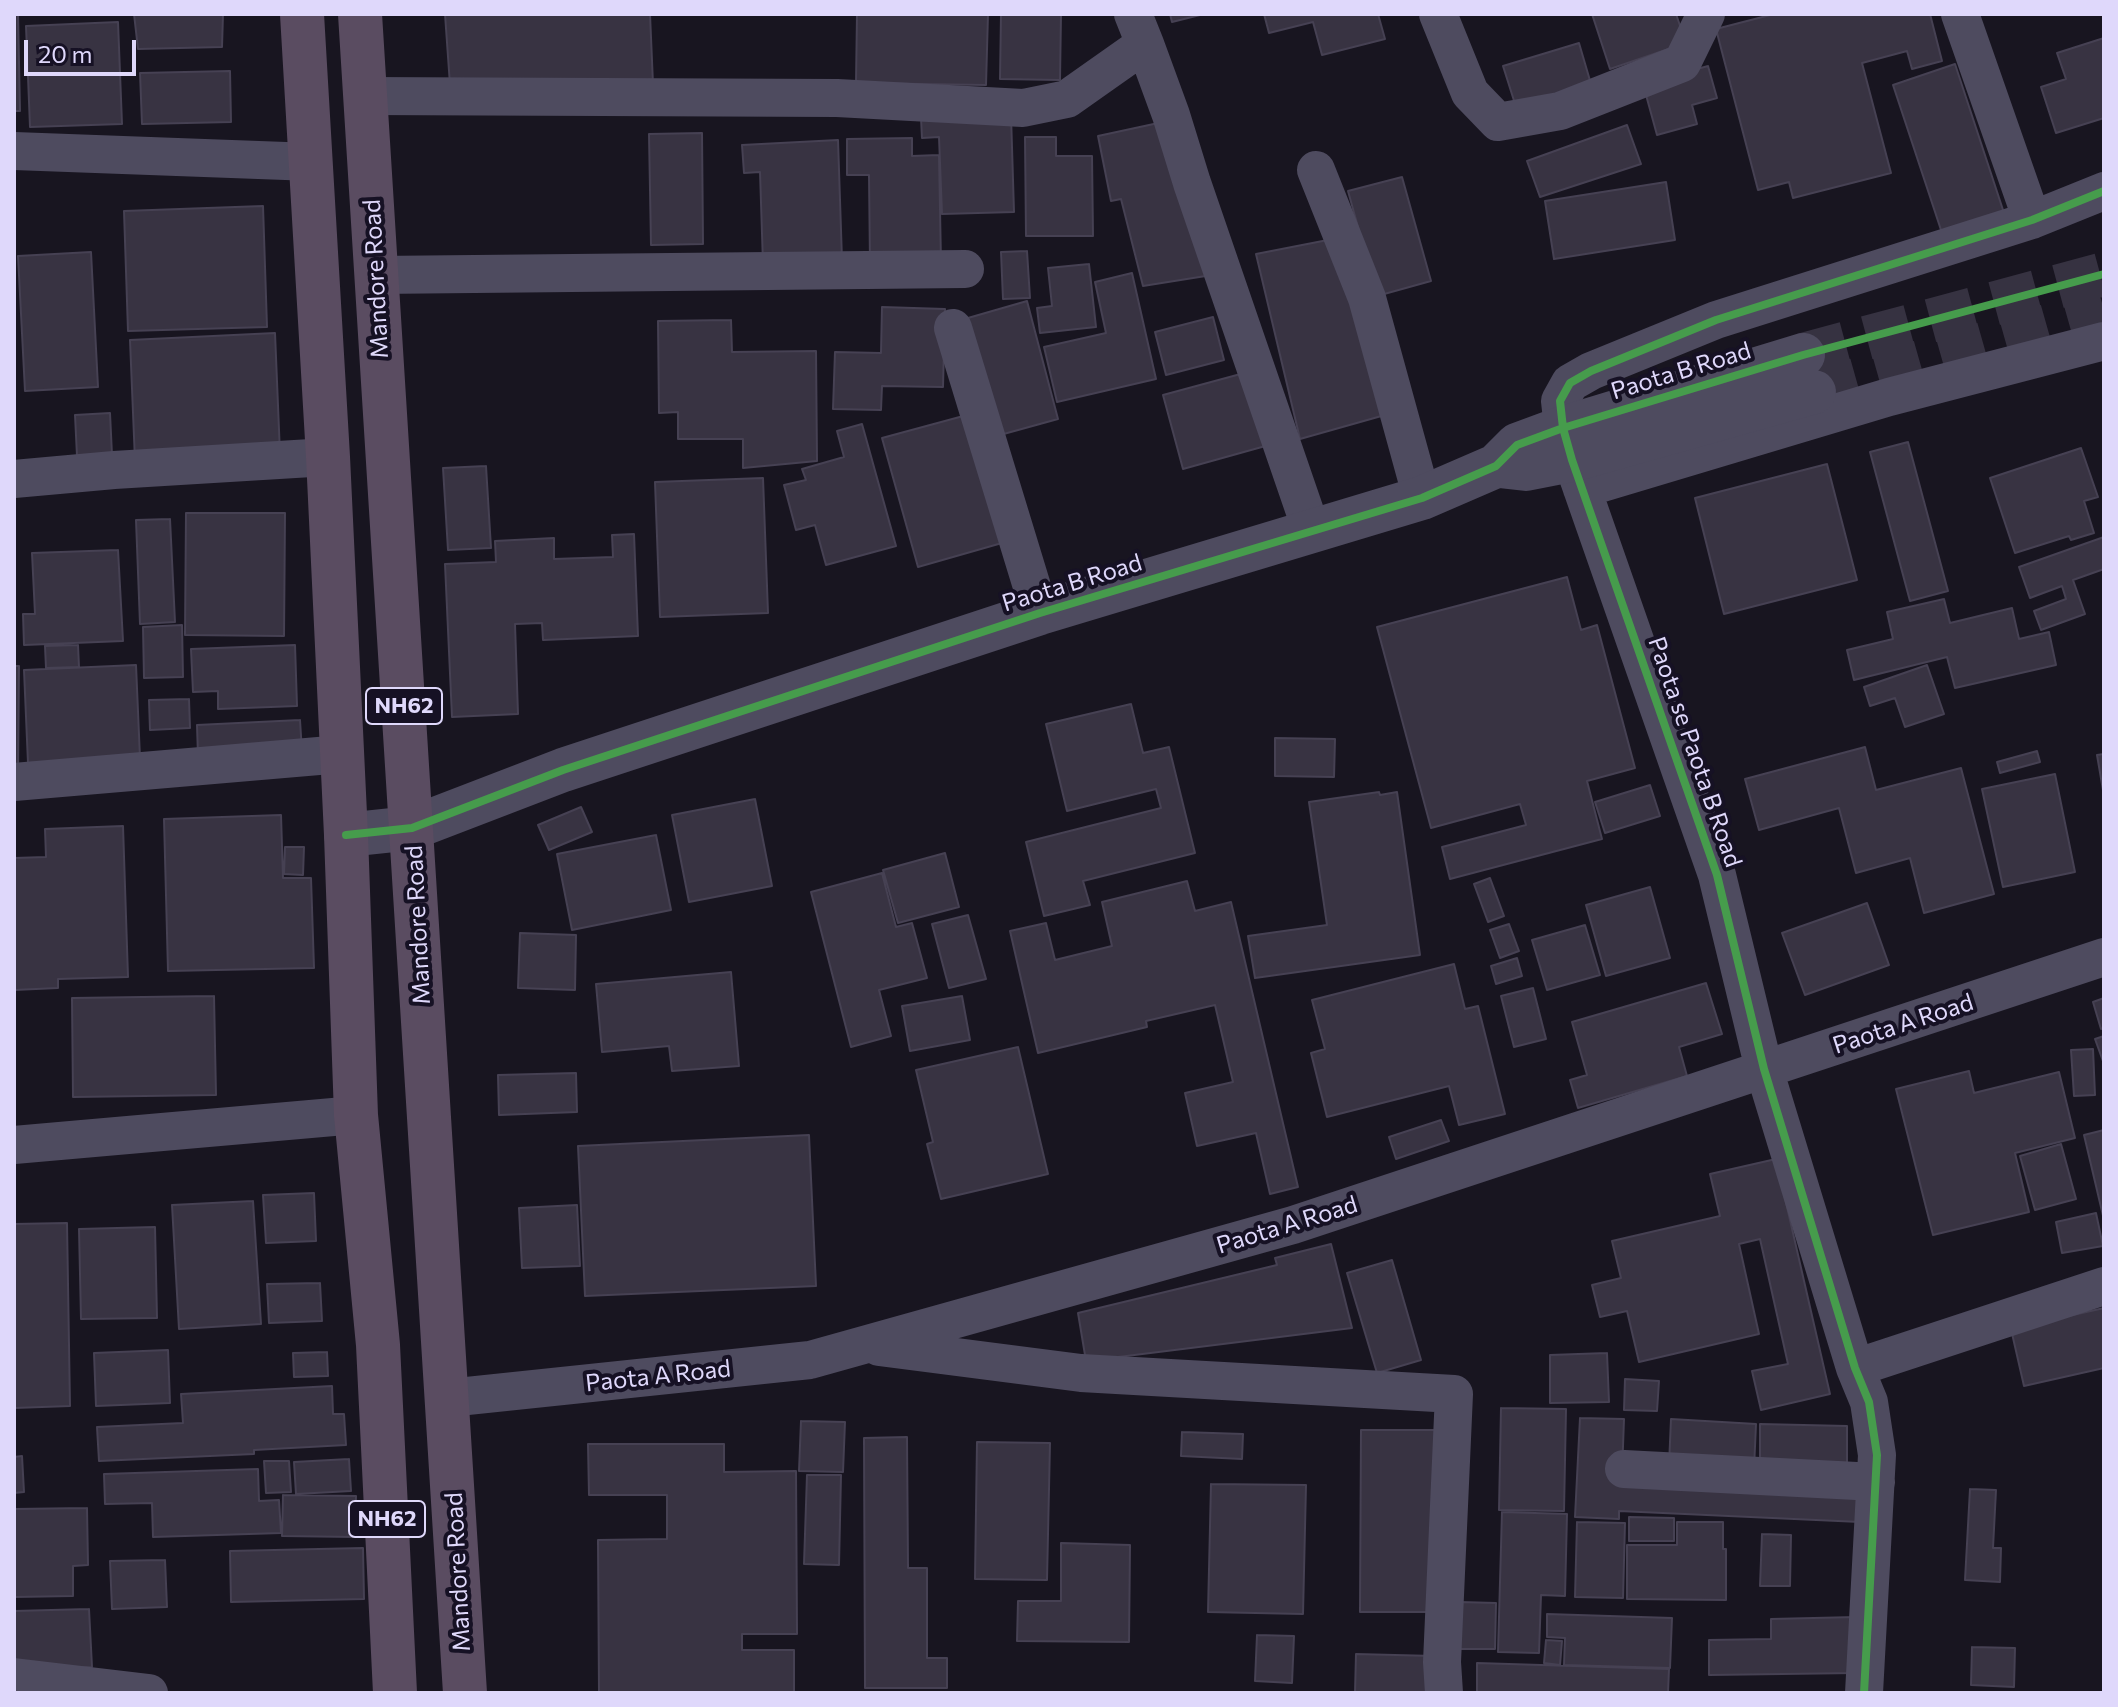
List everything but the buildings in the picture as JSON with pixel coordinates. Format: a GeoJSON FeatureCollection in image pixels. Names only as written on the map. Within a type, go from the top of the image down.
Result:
{"type":"FeatureCollection","features":[{"type":"Feature","properties":{"kind":"highway","name":"NH62"},"geometry":{"type":"LineString","coordinates":[[302,14],[328,457],[356,1115],[378,1345],[395,1693]]}},
{"type":"Feature","properties":{"kind":"highway","name":"Mandore Road"},"geometry":{"type":"LineString","coordinates":[[360,14],[465,1693]]}},
{"type":"Feature","properties":{"kind":"street"},"geometry":{"type":"LineString","coordinates":[[1438,14],[1470,93],[1498,122],[1560,111],[1682,63],[1706,14]]}},
{"type":"Feature","properties":{"kind":"street"},"geometry":{"type":"LineString","coordinates":[[1960,14],[2032,220]]}},
{"type":"Feature","properties":{"kind":"street"},"geometry":{"type":"LineString","coordinates":[[365,96],[837,98],[1023,108],[1067,99],[1139,29],[1312,532]]}},
{"type":"Feature","properties":{"kind":"street"},"geometry":{"type":"LineString","coordinates":[[14,151],[313,162]]}},
{"type":"Feature","properties":{"kind":"street"},"geometry":{"type":"LineString","coordinates":[[1316,170],[1367,298],[1422,498]]}},
{"type":"Feature","properties":{"kind":"street","name":"Paota se Paota B Road"},"geometry":{"type":"LineString","coordinates":[[1864,1693],[1877,1455],[1869,1402],[1855,1368],[1764,1069],[1717,875],[1572,459],[1560,401],[1570,383],[1591,371],[1716,320],[2032,220],[2104,191]]}},
{"type":"Feature","properties":{"kind":"street"},"geometry":{"type":"LineString","coordinates":[[376,275],[965,269]]}},
{"type":"Feature","properties":{"kind":"street"},"geometry":{"type":"LineString","coordinates":[[953,328],[1040,613]]}},
{"type":"Feature","properties":{"kind":"street"},"geometry":{"type":"LineString","coordinates":[[1572,459],[1889,397],[2104,341]]}},
{"type":"Feature","properties":{"kind":"street","name":"Paota B Road"},"geometry":{"type":"LineString","coordinates":[[346,835],[412,828],[563,770],[1040,613],[1422,498],[1496,466],[1526,469],[1572,459],[1809,374]]}},
{"type":"Feature","properties":{"kind":"street"},"geometry":{"type":"LineString","coordinates":[[14,479],[328,457]]}},
{"type":"Feature","properties":{"kind":"street"},"geometry":{"type":"LineString","coordinates":[[14,782],[342,754]]}},
{"type":"Feature","properties":{"kind":"street","name":"Paota A Road"},"geometry":{"type":"LineString","coordinates":[[448,1398],[810,1360],[1293,1225],[2104,957]]}},
{"type":"Feature","properties":{"kind":"street"},"geometry":{"type":"LineString","coordinates":[[14,1145],[356,1115]]}},
{"type":"Feature","properties":{"kind":"street"},"geometry":{"type":"LineString","coordinates":[[1855,1368],[2104,1286]]}},
{"type":"Feature","properties":{"kind":"street"},"geometry":{"type":"LineString","coordinates":[[864,1345],[1081,1373],[1454,1394],[1442,1662],[1444,1693]]}},
{"type":"Feature","properties":{"kind":"street"},"geometry":{"type":"LineString","coordinates":[[1624,1469],[1876,1482]]}},
{"type":"Feature","properties":{"kind":"street"},"geometry":{"type":"LineString","coordinates":[[14,1677],[149,1693]]}},
{"type":"Feature","properties":{"kind":"tunnel"},"geometry":{"type":"LineString","coordinates":[[1803,355],[2104,274]]}},
{"type":"Feature","properties":{"kind":"tunnel"},"geometry":{"type":"LineString","coordinates":[[1814,392],[2104,310]]}},
{"type":"Feature","properties":{"kind":"cycle path"},"geometry":{"type":"LineString","coordinates":[[1864,1693],[1877,1455],[1869,1402],[1855,1368],[1764,1069],[1717,875],[1572,460],[1563,428],[1560,401],[1570,383],[1591,371],[1716,320],[2032,220],[2104,191]]}},
{"type":"Feature","properties":{"kind":"cycle path"},"geometry":{"type":"LineString","coordinates":[[346,835],[412,828],[563,770],[1040,613],[1422,498],[1496,466],[1517,445],[1563,428],[1803,355],[2104,274]]}}]}
